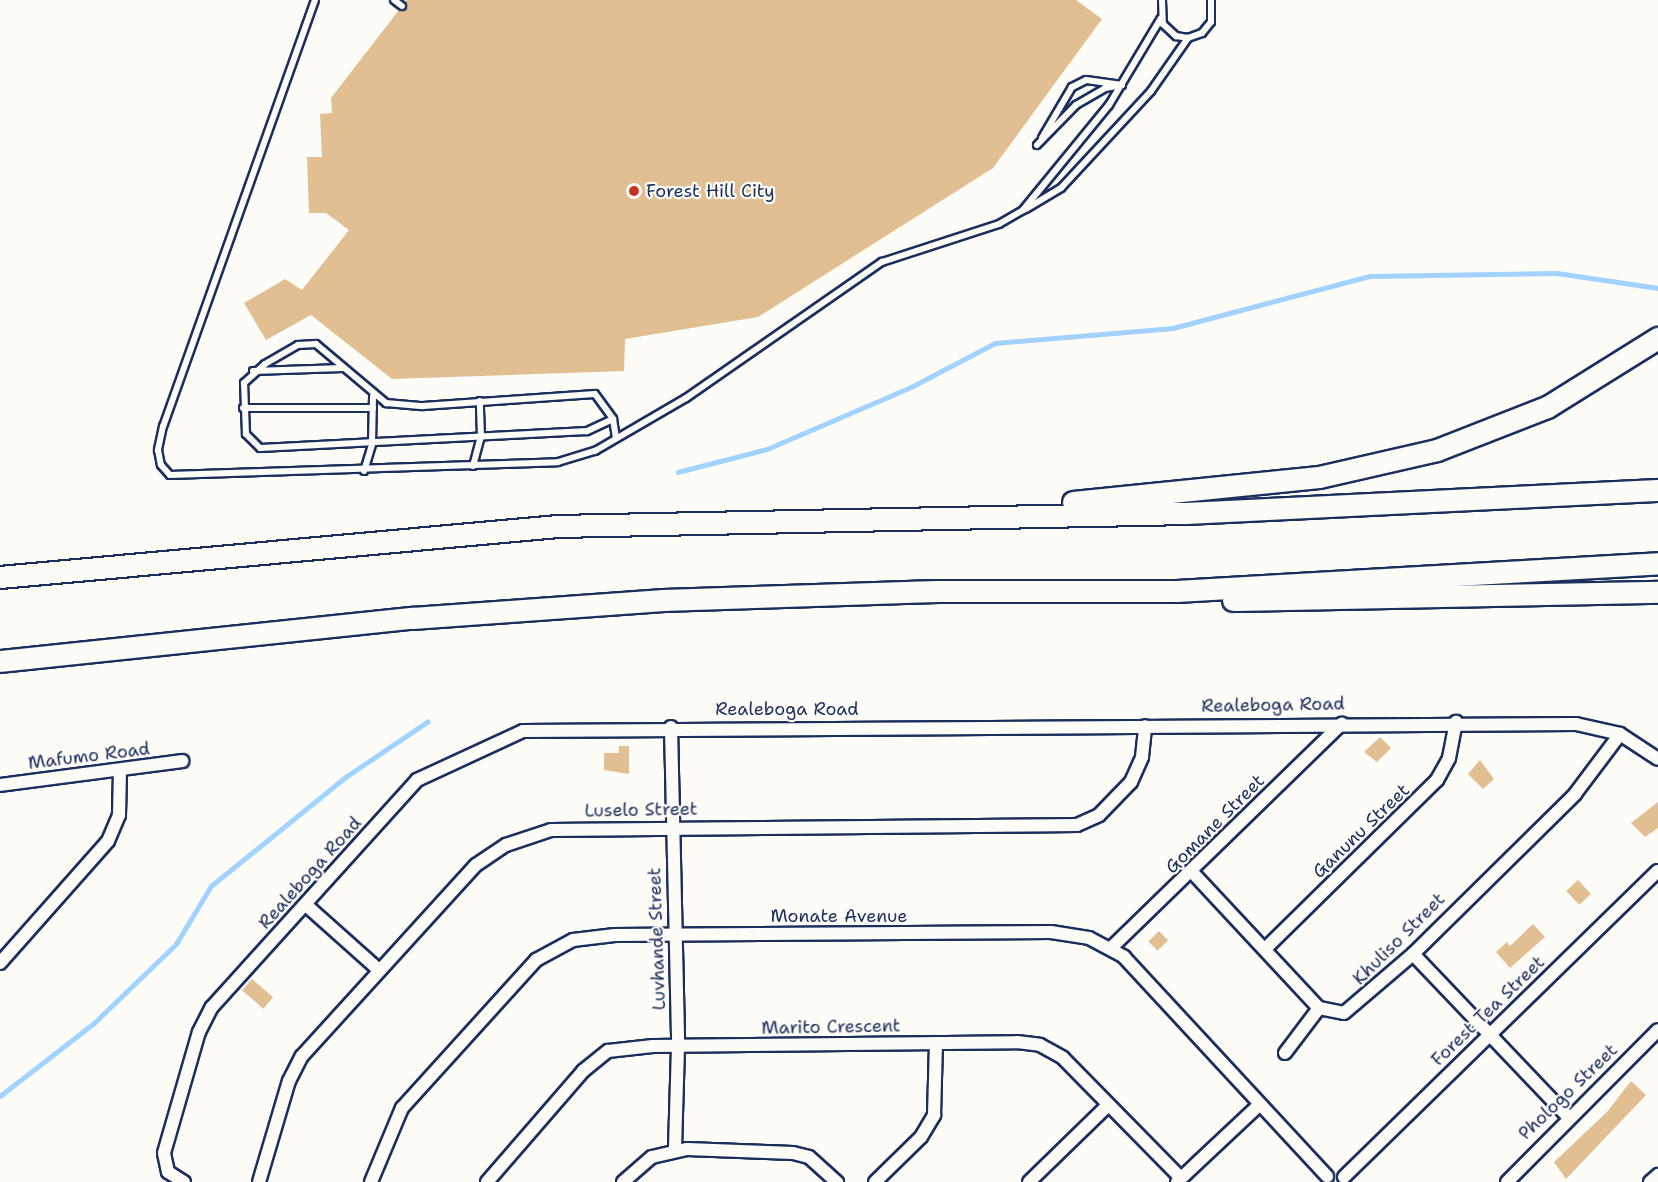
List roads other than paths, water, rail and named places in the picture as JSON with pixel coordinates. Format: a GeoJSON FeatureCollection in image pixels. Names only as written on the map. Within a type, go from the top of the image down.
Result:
{"type":"FeatureCollection","features":[{"type":"Feature","properties":{"kind":"highway"},"geometry":{"type":"LineString","coordinates":[[929,516],[1256,484],[1380,466],[1437,450],[1547,407],[1658,338]]}},
{"type":"Feature","properties":{"kind":"highway"},"geometry":{"type":"LineString","coordinates":[[0,578],[557,526],[929,516],[1220,512],[1658,490]]}},
{"type":"Feature","properties":{"kind":"highway"},"geometry":{"type":"LineString","coordinates":[[0,661],[376,621],[663,600],[938,591],[1178,591],[1658,563]]}},
{"type":"Feature","properties":{"kind":"highway"},"geometry":{"type":"LineString","coordinates":[[1178,591],[1274,602],[1658,592]]}},
{"type":"Feature","properties":{"kind":"street","name":"Realeboga Road"},"geometry":{"type":"LineString","coordinates":[[184,1182],[167,1177],[164,1153],[203,1021],[417,780],[433,769],[532,729],[1456,722],[1576,724],[1620,734],[1658,759]]}},
{"type":"Feature","properties":{"kind":"street","name":"Ganunu Street"},"geometry":{"type":"LineString","coordinates":[[1265,949],[1437,780],[1449,758],[1456,722]]}},
{"type":"Feature","properties":{"kind":"street","name":"Gomane Street"},"geometry":{"type":"LineString","coordinates":[[1111,948],[1193,873],[1342,723]]}},
{"type":"Feature","properties":{"kind":"street","name":"Luselo Street"},"geometry":{"type":"LineString","coordinates":[[259,1182],[295,1069],[379,970],[476,865],[506,845],[551,830],[1077,825],[1099,816],[1131,782],[1142,757],[1145,726]]}},
{"type":"Feature","properties":{"kind":"street","name":"Luvhande Street"},"geometry":{"type":"LineString","coordinates":[[671,727],[678,1047],[675,1149]]}},
{"type":"Feature","properties":{"kind":"street","name":"Khuliso Street"},"geometry":{"type":"LineString","coordinates":[[1319,1008],[1332,1013],[1348,1012],[1413,954],[1575,794],[1620,734]]}},
{"type":"Feature","properties":{"kind":"street","name":"Mafumo Road"},"geometry":{"type":"LineString","coordinates":[[0,785],[120,771],[182,761]]}},
{"type":"Feature","properties":{"kind":"street"},"geometry":{"type":"LineString","coordinates":[[0,963],[108,841],[119,815],[120,771]]}},
{"type":"Feature","properties":{"kind":"street","name":"Forest Tea Street"},"geometry":{"type":"LineString","coordinates":[[1325,1179],[1345,1179],[1658,871]]}},
{"type":"Feature","properties":{"kind":"street"},"geometry":{"type":"LineString","coordinates":[[1193,873],[1319,1008],[1286,1053]]}},
{"type":"Feature","properties":{"kind":"street"},"geometry":{"type":"LineString","coordinates":[[306,905],[379,970]]}},
{"type":"Feature","properties":{"kind":"street","name":"Monate Avenue"},"geometry":{"type":"LineString","coordinates":[[371,1182],[402,1108],[536,960],[563,943],[589,936],[1051,932],[1089,938],[1111,948],[1259,1105],[1325,1179]]}},
{"type":"Feature","properties":{"kind":"street"},"geometry":{"type":"LineString","coordinates":[[1413,954],[1568,1117]]}},
{"type":"Feature","properties":{"kind":"street","name":"Phologo Street"},"geometry":{"type":"LineString","coordinates":[[1507,1182],[1568,1117],[1658,1030]]}},
{"type":"Feature","properties":{"kind":"street"},"geometry":{"type":"LineString","coordinates":[[876,1182],[921,1137],[934,1115],[936,1043]]}},
{"type":"Feature","properties":{"kind":"street","name":"Marito Crescent"},"geometry":{"type":"LineString","coordinates":[[487,1182],[499,1163],[598,1057],[627,1047],[936,1043],[1040,1045],[1063,1058],[1106,1107],[1179,1180]]}},
{"type":"Feature","properties":{"kind":"street"},"geometry":{"type":"LineString","coordinates":[[1179,1180],[1259,1105]]}},
{"type":"Feature","properties":{"kind":"street"},"geometry":{"type":"LineString","coordinates":[[1029,1182],[1106,1107]]}},
{"type":"Feature","properties":{"kind":"street"},"geometry":{"type":"LineString","coordinates":[[623,1182],[641,1164],[675,1149],[793,1153],[809,1157],[837,1182]]}},
{"type":"Feature","properties":{"kind":"street"},"geometry":{"type":"LineString","coordinates":[[1650,1182],[1658,1175]]}},
{"type":"Feature","properties":{"kind":"lane"},"geometry":{"type":"LineString","coordinates":[[315,0],[223,252],[158,450],[161,465],[171,475],[184,477],[364,471],[569,460],[616,438],[686,398],[898,256],[999,224],[1023,210],[1041,204],[1061,188],[1151,91],[1188,38],[1202,33],[1211,22],[1211,0]]}},
{"type":"Feature","properties":{"kind":"lane"},"geometry":{"type":"LineString","coordinates":[[394,0],[402,6]]}},
{"type":"Feature","properties":{"kind":"lane"},"geometry":{"type":"LineString","coordinates":[[1160,1],[1161,18],[1171,33],[1188,38]]}},
{"type":"Feature","properties":{"kind":"lane"},"geometry":{"type":"LineString","coordinates":[[1023,210],[1068,160],[1122,85],[1161,18]]}},
{"type":"Feature","properties":{"kind":"lane"},"geometry":{"type":"LineString","coordinates":[[1042,138],[1072,87],[1086,80],[1122,85]]}},
{"type":"Feature","properties":{"kind":"lane"},"geometry":{"type":"LineString","coordinates":[[1036,145],[1090,95],[1122,85]]}},
{"type":"Feature","properties":{"kind":"lane"},"geometry":{"type":"LineString","coordinates":[[898,256],[908,244]]}},
{"type":"Feature","properties":{"kind":"lane"},"geometry":{"type":"LineString","coordinates":[[614,419],[587,431],[372,444],[255,447],[246,434],[243,408],[244,383],[253,371],[306,343],[325,350],[373,396],[386,403],[423,406],[592,394],[600,396],[614,419],[616,438]]}},
{"type":"Feature","properties":{"kind":"lane"},"geometry":{"type":"LineString","coordinates":[[253,371],[343,368]]}},
{"type":"Feature","properties":{"kind":"lane"},"geometry":{"type":"LineString","coordinates":[[364,471],[372,444],[373,396]]}},
{"type":"Feature","properties":{"kind":"lane"},"geometry":{"type":"LineString","coordinates":[[473,466],[481,437],[480,401]]}},
{"type":"Feature","properties":{"kind":"lane"},"geometry":{"type":"LineString","coordinates":[[243,408],[373,408]]}},
{"type":"Feature","properties":{"kind":"waterway"},"geometry":{"type":"LineString","coordinates":[[678,472],[767,449],[911,387],[995,343],[1173,328],[1370,276],[1557,273],[1658,288]]}},
{"type":"Feature","properties":{"kind":"waterway"},"geometry":{"type":"LineString","coordinates":[[0,1096],[94,1023],[176,944],[211,886],[347,776],[427,722]]}},
{"type":"Feature","properties":{"kind":"place","name":"Forest Hill City"},"geometry":{"type":"Point","coordinates":[634,191]}}]}
